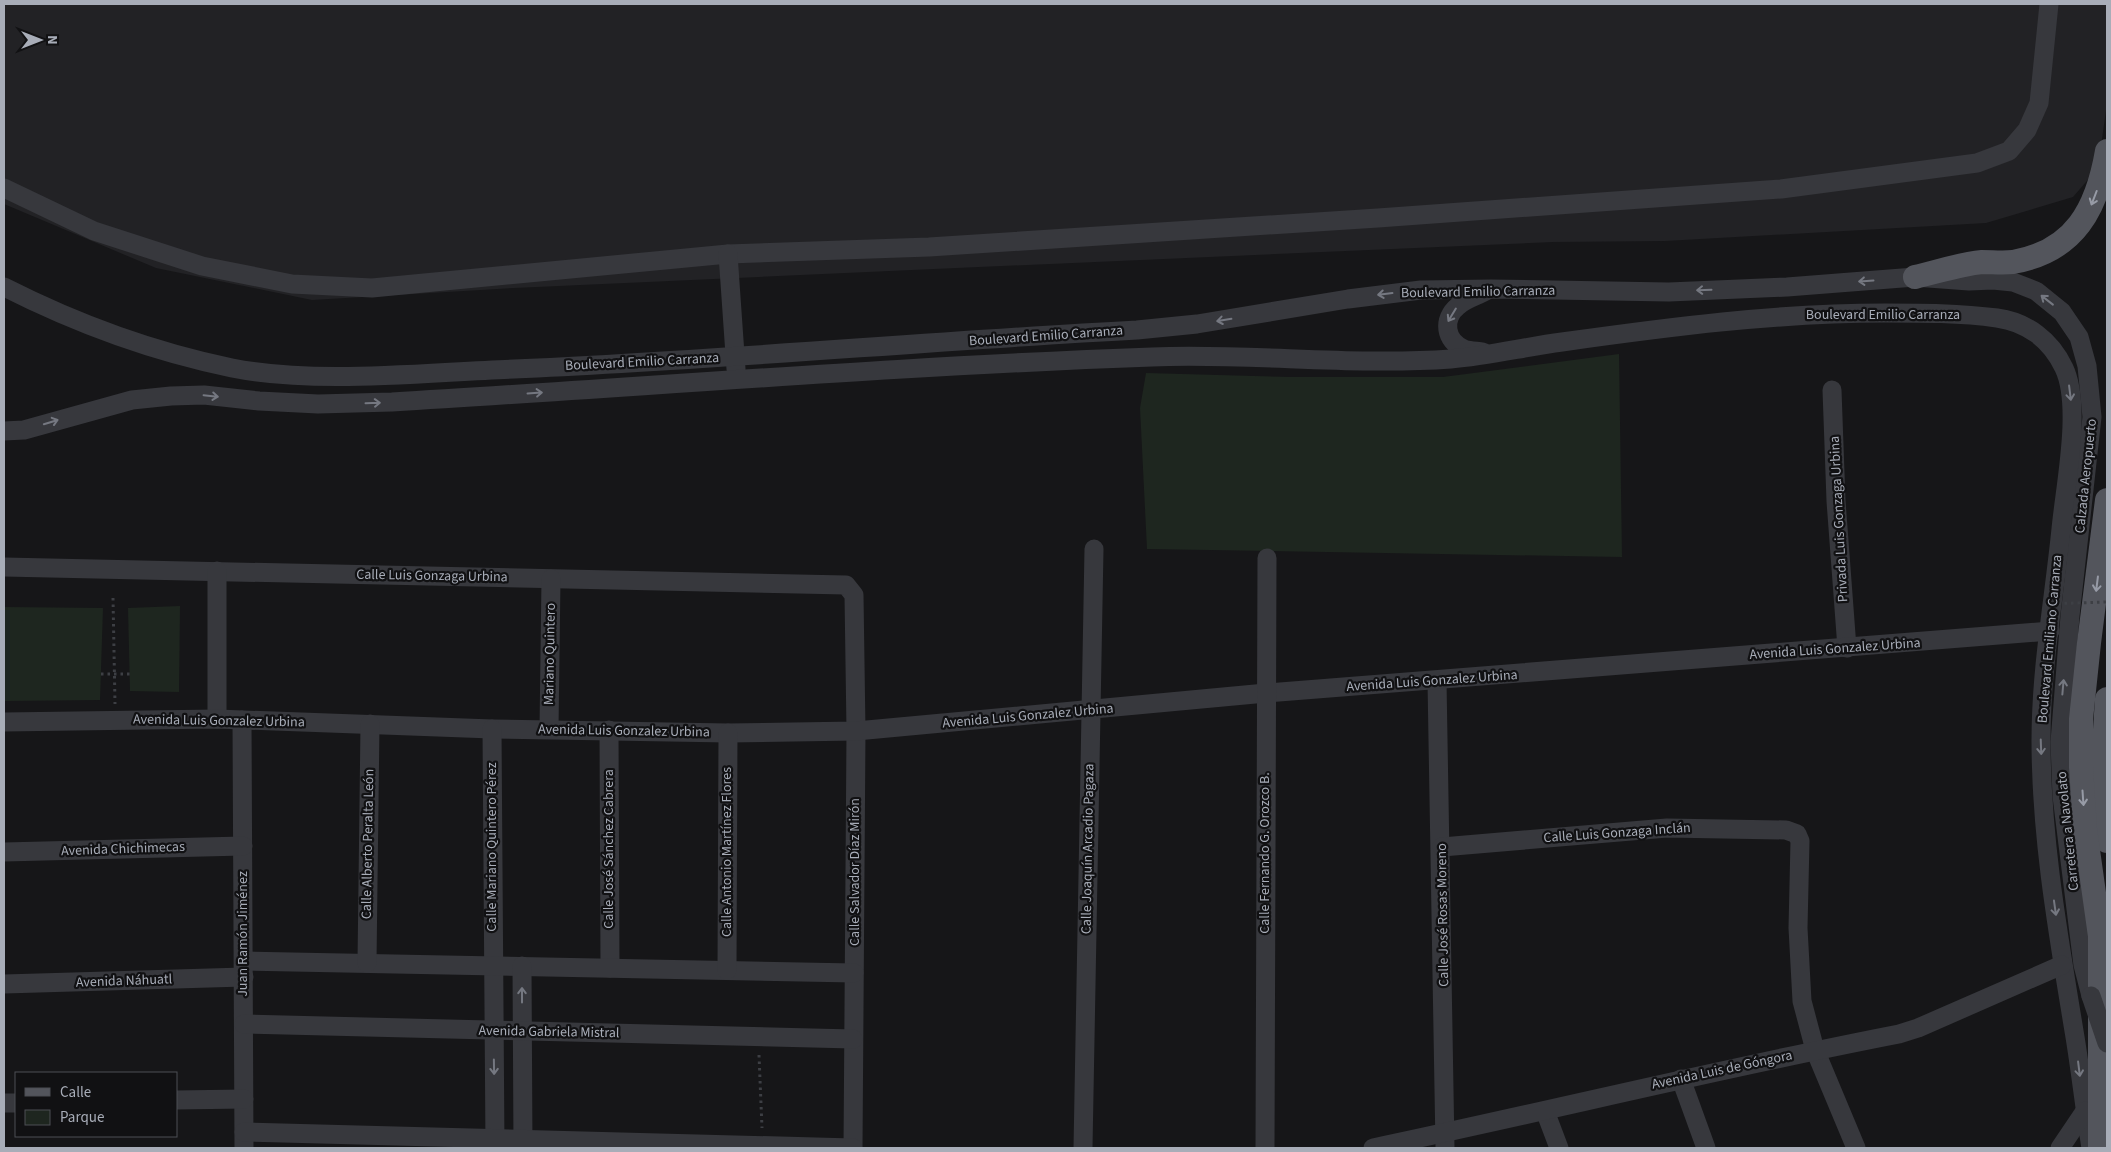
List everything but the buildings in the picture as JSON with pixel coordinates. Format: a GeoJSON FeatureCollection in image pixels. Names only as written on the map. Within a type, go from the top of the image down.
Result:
{"type":"FeatureCollection","features":[{"type":"Feature","properties":{"kind":"main road"},"geometry":{"type":"LineString","coordinates":[[1915,277],[1981,262],[2013,262],[2058,246],[2077,229],[2090,208],[2103,174],[2107,152]]}},
{"type":"Feature","properties":{"kind":"main road"},"geometry":{"type":"LineString","coordinates":[[2100,1148],[2100,936],[2085,829],[2081,767],[2082,719],[2088,652],[2107,500]]}},
{"type":"Feature","properties":{"kind":"main road"},"geometry":{"type":"LineString","coordinates":[[2107,699],[2104,744],[2107,842]]}},
{"type":"Feature","properties":{"kind":"street"},"geometry":{"type":"LineString","coordinates":[[4,188],[94,231],[202,266],[292,284],[372,288],[451,282],[728,254],[958,245],[1772,190],[1977,163],[2009,151],[2027,130],[2039,103],[2049,4]]}},
{"type":"Feature","properties":{"kind":"street"},"geometry":{"type":"LineString","coordinates":[[728,254],[736,380]]}},
{"type":"Feature","properties":{"kind":"street","name":"Boulevard Emilio Carranza"},"geometry":{"type":"LineString","coordinates":[[4,287],[126,339],[233,368],[294,374],[355,376],[735,356],[1137,330],[1197,324],[1348,299],[1421,290],[1491,288],[1669,292],[1787,287],[1915,277],[2013,282],[2036,292],[2062,312],[2079,337]]}},
{"type":"Feature","properties":{"kind":"street"},"geometry":{"type":"LineString","coordinates":[[1491,288],[1458,305],[1447,323],[1448,335],[1465,350],[1504,354]]}},
{"type":"Feature","properties":{"kind":"street","name":"Boulevard Emilio Carranza"},"geometry":{"type":"LineString","coordinates":[[4,430],[24,430],[132,400],[171,396],[204,395],[259,401],[318,404],[392,402],[1037,361],[1210,355],[1338,361],[1416,361],[1504,354],[1533,346],[1665,328],[1762,318],[1840,313],[1960,315],[2006,319],[2024,325],[2052,349]]}},
{"type":"Feature","properties":{"kind":"street","name":"Calzada Aeropuerto"},"geometry":{"type":"LineString","coordinates":[[2070,616],[2092,417],[2087,366],[2079,337]]}},
{"type":"Feature","properties":{"kind":"street","name":"Boulevard Emiliano Carranza"},"geometry":{"type":"LineString","coordinates":[[2052,349],[2062,365],[2068,380],[2072,406],[2070,447],[2043,683],[2041,740],[2043,796],[2062,965],[2076,1041],[2085,1111]]}},
{"type":"Feature","properties":{"kind":"street","name":"Privada Luis Gonzaga Urbina"},"geometry":{"type":"LineString","coordinates":[[1832,390],[1836,501],[1847,648]]}},
{"type":"Feature","properties":{"kind":"street","name":"Calle Joaquín Arcadio Pagaza"},"geometry":{"type":"LineString","coordinates":[[1083,1148],[1094,549]]}},
{"type":"Feature","properties":{"kind":"street","name":"Calle Fernando G. Orozco B."},"geometry":{"type":"LineString","coordinates":[[1265,1148],[1267,558]]}},
{"type":"Feature","properties":{"kind":"street","name":"Calle Luis Gonzaga Urbina"},"geometry":{"type":"LineString","coordinates":[[4,567],[840,584],[852,589],[854,596]]}},
{"type":"Feature","properties":{"kind":"street"},"geometry":{"type":"LineString","coordinates":[[217,571],[217,719]]}},
{"type":"Feature","properties":{"kind":"street","name":"Mariano Quintero"},"geometry":{"type":"LineString","coordinates":[[549,729],[551,579]]}},
{"type":"Feature","properties":{"kind":"street","name":"Calle Salvador Díaz Mirón"},"geometry":{"type":"LineString","coordinates":[[853,1148],[856,731],[854,596]]}},
{"type":"Feature","properties":{"kind":"street","name":"Carretera a Navolato"},"geometry":{"type":"LineString","coordinates":[[2070,616],[2061,709],[2062,796],[2083,965],[2107,1043]]}},
{"type":"Feature","properties":{"kind":"street","name":"Avenida Luis Gonzalez Urbina"},"geometry":{"type":"LineString","coordinates":[[4,722],[217,719],[492,729],[728,733],[856,731],[1090,711],[1266,693],[1437,681],[2050,631]]}},
{"type":"Feature","properties":{"kind":"street","name":"Calle José Rosas Moreno"},"geometry":{"type":"LineString","coordinates":[[1437,681],[1442,847],[1445,1141]]}},
{"type":"Feature","properties":{"kind":"street","name":"Juan Ramón Jiménez"},"geometry":{"type":"LineString","coordinates":[[242,720],[244,1140]]}},
{"type":"Feature","properties":{"kind":"street","name":"Calle Alberto Peralta León"},"geometry":{"type":"LineString","coordinates":[[367,963],[370,724]]}},
{"type":"Feature","properties":{"kind":"street","name":"Calle Mariano Quintero Pérez"},"geometry":{"type":"LineString","coordinates":[[492,729],[495,1144]]}},
{"type":"Feature","properties":{"kind":"street","name":"Calle José Sánchez Cabrera"},"geometry":{"type":"LineString","coordinates":[[608,730],[610,968]]}},
{"type":"Feature","properties":{"kind":"street","name":"Calle Antonio Martínez Flores"},"geometry":{"type":"LineString","coordinates":[[726,970],[728,733]]}},
{"type":"Feature","properties":{"kind":"street","name":"Calle Luis Gonzaga Inclán"},"geometry":{"type":"LineString","coordinates":[[1442,847],[1667,828],[1793,831],[1797,834],[1800,842],[1798,928],[1802,1001],[1815,1050],[1856,1148]]}},
{"type":"Feature","properties":{"kind":"street","name":"Avenida Chichimecas"},"geometry":{"type":"LineString","coordinates":[[4,852],[243,846]]}},
{"type":"Feature","properties":{"kind":"street","name":"Avenida Náhuatl"},"geometry":{"type":"LineString","coordinates":[[4,984],[367,963],[854,973]]}},
{"type":"Feature","properties":{"kind":"street","name":"Avenida Luis de Góngora"},"geometry":{"type":"LineString","coordinates":[[1373,1148],[1445,1141],[1545,1111],[1681,1079],[1898,1034],[1918,1028],[2062,965]]}},
{"type":"Feature","properties":{"kind":"street"},"geometry":{"type":"LineString","coordinates":[[522,966],[523,1144]]}},
{"type":"Feature","properties":{"kind":"street","name":"Avenida Gabriela Mistral"},"geometry":{"type":"LineString","coordinates":[[244,1024],[854,1039]]}},
{"type":"Feature","properties":{"kind":"street"},"geometry":{"type":"LineString","coordinates":[[1681,1079],[1706,1148]]}},
{"type":"Feature","properties":{"kind":"street"},"geometry":{"type":"LineString","coordinates":[[178,1100],[244,1099]]}},
{"type":"Feature","properties":{"kind":"street"},"geometry":{"type":"LineString","coordinates":[[1545,1111],[1559,1148]]}},
{"type":"Feature","properties":{"kind":"street"},"geometry":{"type":"LineString","coordinates":[[2060,1148],[2085,1111]]}},
{"type":"Feature","properties":{"kind":"street"},"geometry":{"type":"LineString","coordinates":[[2085,1111],[2091,1148]]}},
{"type":"Feature","properties":{"kind":"street"},"geometry":{"type":"LineString","coordinates":[[244,1140],[853,1148]]}},
{"type":"Feature","properties":{"kind":"path"},"geometry":{"type":"LineString","coordinates":[[113,598],[115,720]]}},
{"type":"Feature","properties":{"kind":"path"},"geometry":{"type":"LineString","coordinates":[[2045,604],[2107,602]]}},
{"type":"Feature","properties":{"kind":"path"},"geometry":{"type":"LineString","coordinates":[[101,674],[130,674]]}},
{"type":"Feature","properties":{"kind":"path"},"geometry":{"type":"LineString","coordinates":[[759,1036],[763,1146]]}},
{"type":"Feature","properties":{"kind":"shaded area"},"geometry":{"type":"Polygon","coordinates":[[[4,4],[2107,4],[2107,103],[2098,168],[2073,197],[1986,223],[1665,241],[1553,242],[514,288],[312,300],[156,268],[4,204],[4,4]]]}},
{"type":"Feature","properties":{"kind":"green space"},"geometry":{"type":"Polygon","coordinates":[[[1619,354],[1622,557],[1147,549],[1140,408],[1146,373],[1290,377],[1443,377],[1619,354]]]}},
{"type":"Feature","properties":{"kind":"green space"},"geometry":{"type":"Polygon","coordinates":[[[180,606],[179,692],[130,691],[128,608],[180,606]]]}},
{"type":"Feature","properties":{"kind":"green space"},"geometry":{"type":"Polygon","coordinates":[[[4,607],[103,608],[100,700],[4,701],[4,607]]]}}]}
